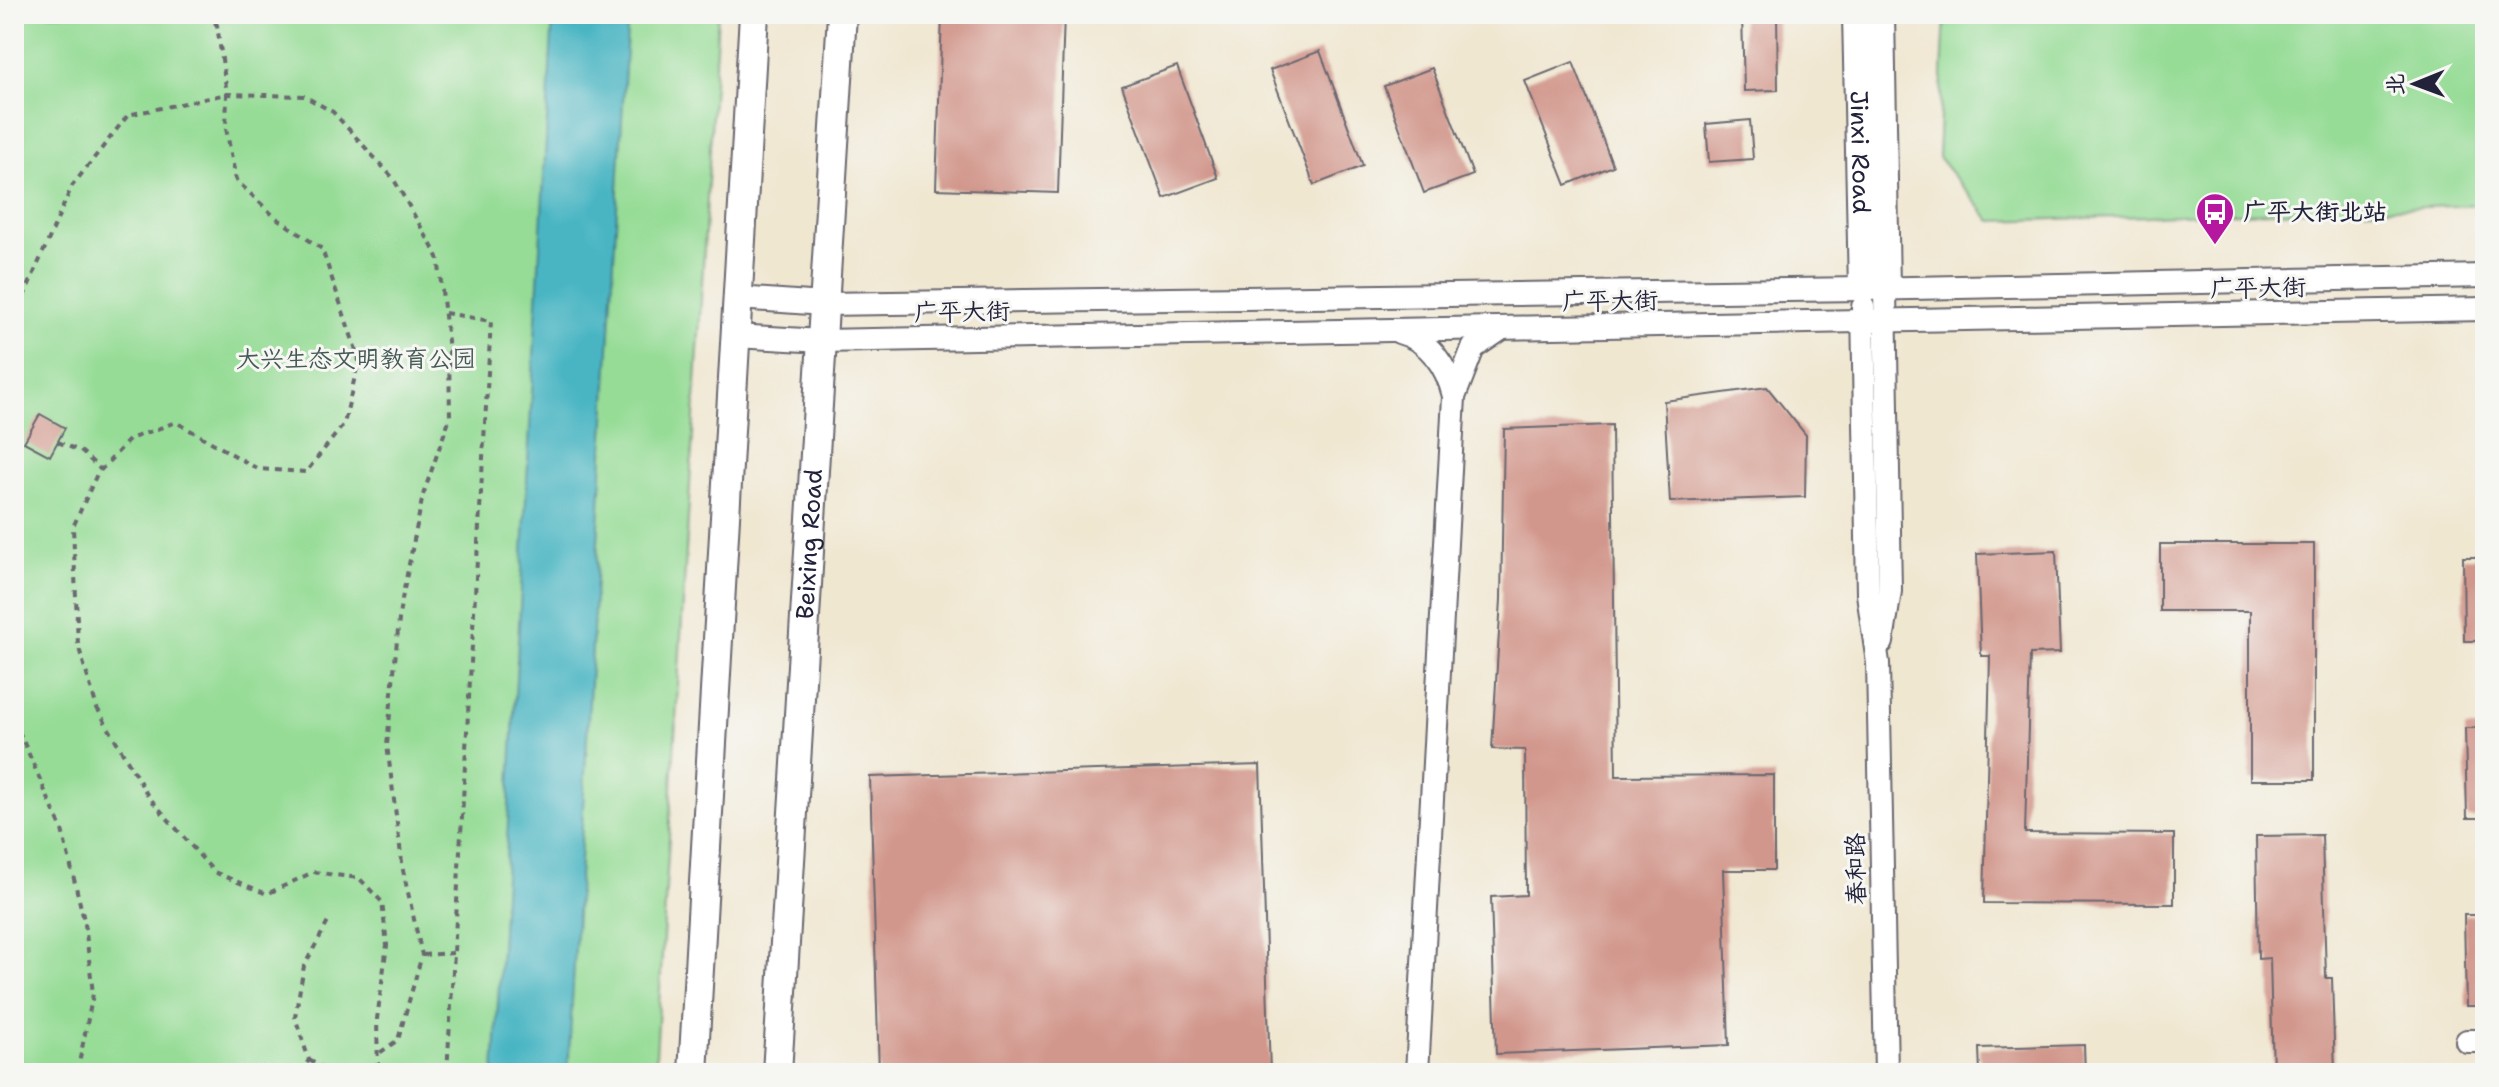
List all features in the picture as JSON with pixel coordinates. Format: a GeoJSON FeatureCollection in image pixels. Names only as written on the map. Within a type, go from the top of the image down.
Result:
{"type":"FeatureCollection","features":[{"type":"Feature","properties":{"kind":"main road"},"geometry":{"type":"LineString","coordinates":[[693,1073],[754,14]]}},
{"type":"Feature","properties":{"kind":"main road","name":"Beixing Road"},"geometry":{"type":"LineString","coordinates":[[777,1073],[842,14]]}},
{"type":"Feature","properties":{"kind":"main road","name":"Jinxi Road"},"geometry":{"type":"LineString","coordinates":[[1857,14],[1874,289]]}},
{"type":"Feature","properties":{"kind":"main road","name":"Jinxi Road"},"geometry":{"type":"LineString","coordinates":[[1874,289],[1880,14]]}},
{"type":"Feature","properties":{"kind":"street","name":"广平大街"},"geometry":{"type":"LineString","coordinates":[[738,298],[824,304],[1874,289],[2485,276]]}},
{"type":"Feature","properties":{"kind":"street","name":"春和路"},"geometry":{"type":"LineString","coordinates":[[1874,289],[1862,321],[1868,594],[1878,663],[1886,1073]]}},
{"type":"Feature","properties":{"kind":"street","name":"春和路"},"geometry":{"type":"LineString","coordinates":[[1874,289],[1886,321],[1890,591],[1878,663]]}},
{"type":"Feature","properties":{"kind":"street","name":"广平大街"},"geometry":{"type":"LineString","coordinates":[[736,336],[822,341],[2485,309]]}},
{"type":"Feature","properties":{"kind":"street"},"geometry":{"type":"LineString","coordinates":[[1454,397],[1473,348],[1501,329]]}},
{"type":"Feature","properties":{"kind":"street"},"geometry":{"type":"LineString","coordinates":[[1394,331],[1413,336],[1432,352],[1448,371],[1454,397],[1417,1073]]}},
{"type":"Feature","properties":{"kind":"path"},"geometry":{"type":"LineString","coordinates":[[206,14],[217,25],[227,94],[226,128],[236,180],[275,217],[322,249],[359,359],[344,424],[306,472],[258,469],[176,422],[130,439],[101,470],[73,527],[78,645],[97,708],[148,796],[214,872],[267,894],[313,872],[359,878],[382,902],[387,945],[377,1019],[378,1071],[329,1071],[309,1060],[295,1017],[304,966],[328,922]]}},
{"type":"Feature","properties":{"kind":"path"},"geometry":{"type":"LineString","coordinates":[[14,319],[72,186],[128,115],[227,94],[304,96],[333,112],[393,178],[438,257],[445,313],[450,417],[423,495],[400,609],[387,745],[403,870],[422,955],[398,1040],[378,1054]]}},
{"type":"Feature","properties":{"kind":"path"},"geometry":{"type":"LineString","coordinates":[[445,313],[491,321],[447,1073]]}},
{"type":"Feature","properties":{"kind":"path"},"geometry":{"type":"LineString","coordinates":[[14,405],[14,427]]}},
{"type":"Feature","properties":{"kind":"path"},"geometry":{"type":"LineString","coordinates":[[58,442],[82,452],[101,470]]}},
{"type":"Feature","properties":{"kind":"path"},"geometry":{"type":"LineString","coordinates":[[14,720],[62,830],[85,924],[93,994],[77,1073]]}},
{"type":"Feature","properties":{"kind":"path"},"geometry":{"type":"LineString","coordinates":[[422,955],[453,953]]}},
{"type":"Feature","properties":{"kind":"path"},"geometry":{"type":"LineString","coordinates":[[300,1073],[309,1060]]}},
{"type":"Feature","properties":{"kind":"green space","name":"大兴生态文明教育公园"},"geometry":{"type":"Polygon","coordinates":[[[14,14],[718,14],[655,1073],[14,1073],[14,14]]]}},
{"type":"Feature","properties":{"kind":"green space"},"geometry":{"type":"Polygon","coordinates":[[[1945,14],[2485,14],[2485,205],[1991,221],[1938,157],[1945,14]]]}},
{"type":"Feature","properties":{"kind":"water"},"geometry":{"type":"Polygon","coordinates":[[[553,14],[628,14],[568,1073],[494,1073],[553,14]]]}},
{"type":"Feature","properties":{"kind":"building"},"geometry":{"type":"Polygon","coordinates":[[[942,14],[1064,14],[1058,193],[936,189],[942,14]]]}},
{"type":"Feature","properties":{"kind":"building"},"geometry":{"type":"Polygon","coordinates":[[[1742,14],[1777,14],[1778,90],[1744,91],[1742,14]]]}},
{"type":"Feature","properties":{"kind":"building"},"geometry":{"type":"Polygon","coordinates":[[[1320,51],[1363,166],[1314,185],[1270,70],[1320,51]]]}},
{"type":"Feature","properties":{"kind":"building"},"geometry":{"type":"Polygon","coordinates":[[[1573,62],[1613,166],[1566,185],[1525,81],[1573,62]]]}},
{"type":"Feature","properties":{"kind":"building"},"geometry":{"type":"Polygon","coordinates":[[[1177,66],[1218,178],[1164,198],[1122,86],[1177,66]]]}},
{"type":"Feature","properties":{"kind":"building"},"geometry":{"type":"Polygon","coordinates":[[[1432,68],[1473,175],[1424,193],[1384,86],[1432,68]]]}},
{"type":"Feature","properties":{"kind":"building"},"geometry":{"type":"Polygon","coordinates":[[[1750,120],[1753,159],[1709,162],[1706,124],[1750,120]]]}},
{"type":"Feature","properties":{"kind":"building"},"geometry":{"type":"Polygon","coordinates":[[[1767,387],[1806,435],[1805,497],[1670,502],[1664,401],[1767,387]]]}},
{"type":"Feature","properties":{"kind":"building"},"geometry":{"type":"Polygon","coordinates":[[[40,414],[65,428],[50,456],[24,442],[40,414]]]}},
{"type":"Feature","properties":{"kind":"building"},"geometry":{"type":"Polygon","coordinates":[[[1612,425],[1616,776],[1774,775],[1774,870],[1723,870],[1729,1045],[1496,1054],[1491,897],[1526,895],[1525,750],[1492,749],[1501,599],[1504,429],[1612,425]]]}},
{"type":"Feature","properties":{"kind":"building"},"geometry":{"type":"Polygon","coordinates":[[[2160,544],[2314,544],[2314,780],[2250,780],[2250,611],[2160,611],[2160,544]]]}},
{"type":"Feature","properties":{"kind":"building"},"geometry":{"type":"Polygon","coordinates":[[[2056,551],[2060,653],[2030,654],[2025,833],[2174,834],[2174,904],[1984,903],[1990,656],[1981,656],[1977,554],[2056,551]]]}},
{"type":"Feature","properties":{"kind":"building"},"geometry":{"type":"Polygon","coordinates":[[[2463,557],[2485,557],[2485,641],[2464,641],[2463,557]]]}},
{"type":"Feature","properties":{"kind":"building"},"geometry":{"type":"Polygon","coordinates":[[[2465,728],[2485,728],[2485,818],[2467,818],[2465,728]]]}},
{"type":"Feature","properties":{"kind":"building"},"geometry":{"type":"Polygon","coordinates":[[[1260,765],[1270,1073],[879,1073],[870,777],[1260,765]]]}},
{"type":"Feature","properties":{"kind":"building"},"geometry":{"type":"Polygon","coordinates":[[[2322,835],[2326,978],[2332,978],[2335,1073],[2273,1073],[2270,958],[2258,959],[2256,836],[2322,835]]]}},
{"type":"Feature","properties":{"kind":"building"},"geometry":{"type":"Polygon","coordinates":[[[2464,915],[2485,915],[2485,1006],[2466,1006],[2464,915]]]}},
{"type":"Feature","properties":{"kind":"building"},"geometry":{"type":"Polygon","coordinates":[[[2084,1045],[2085,1073],[1980,1073],[1979,1048],[2084,1045]]]}},
{"type":"Feature","properties":{"kind":"place","name":"广平大街北站"},"geometry":{"type":"Point","coordinates":[2215,246]}}]}
